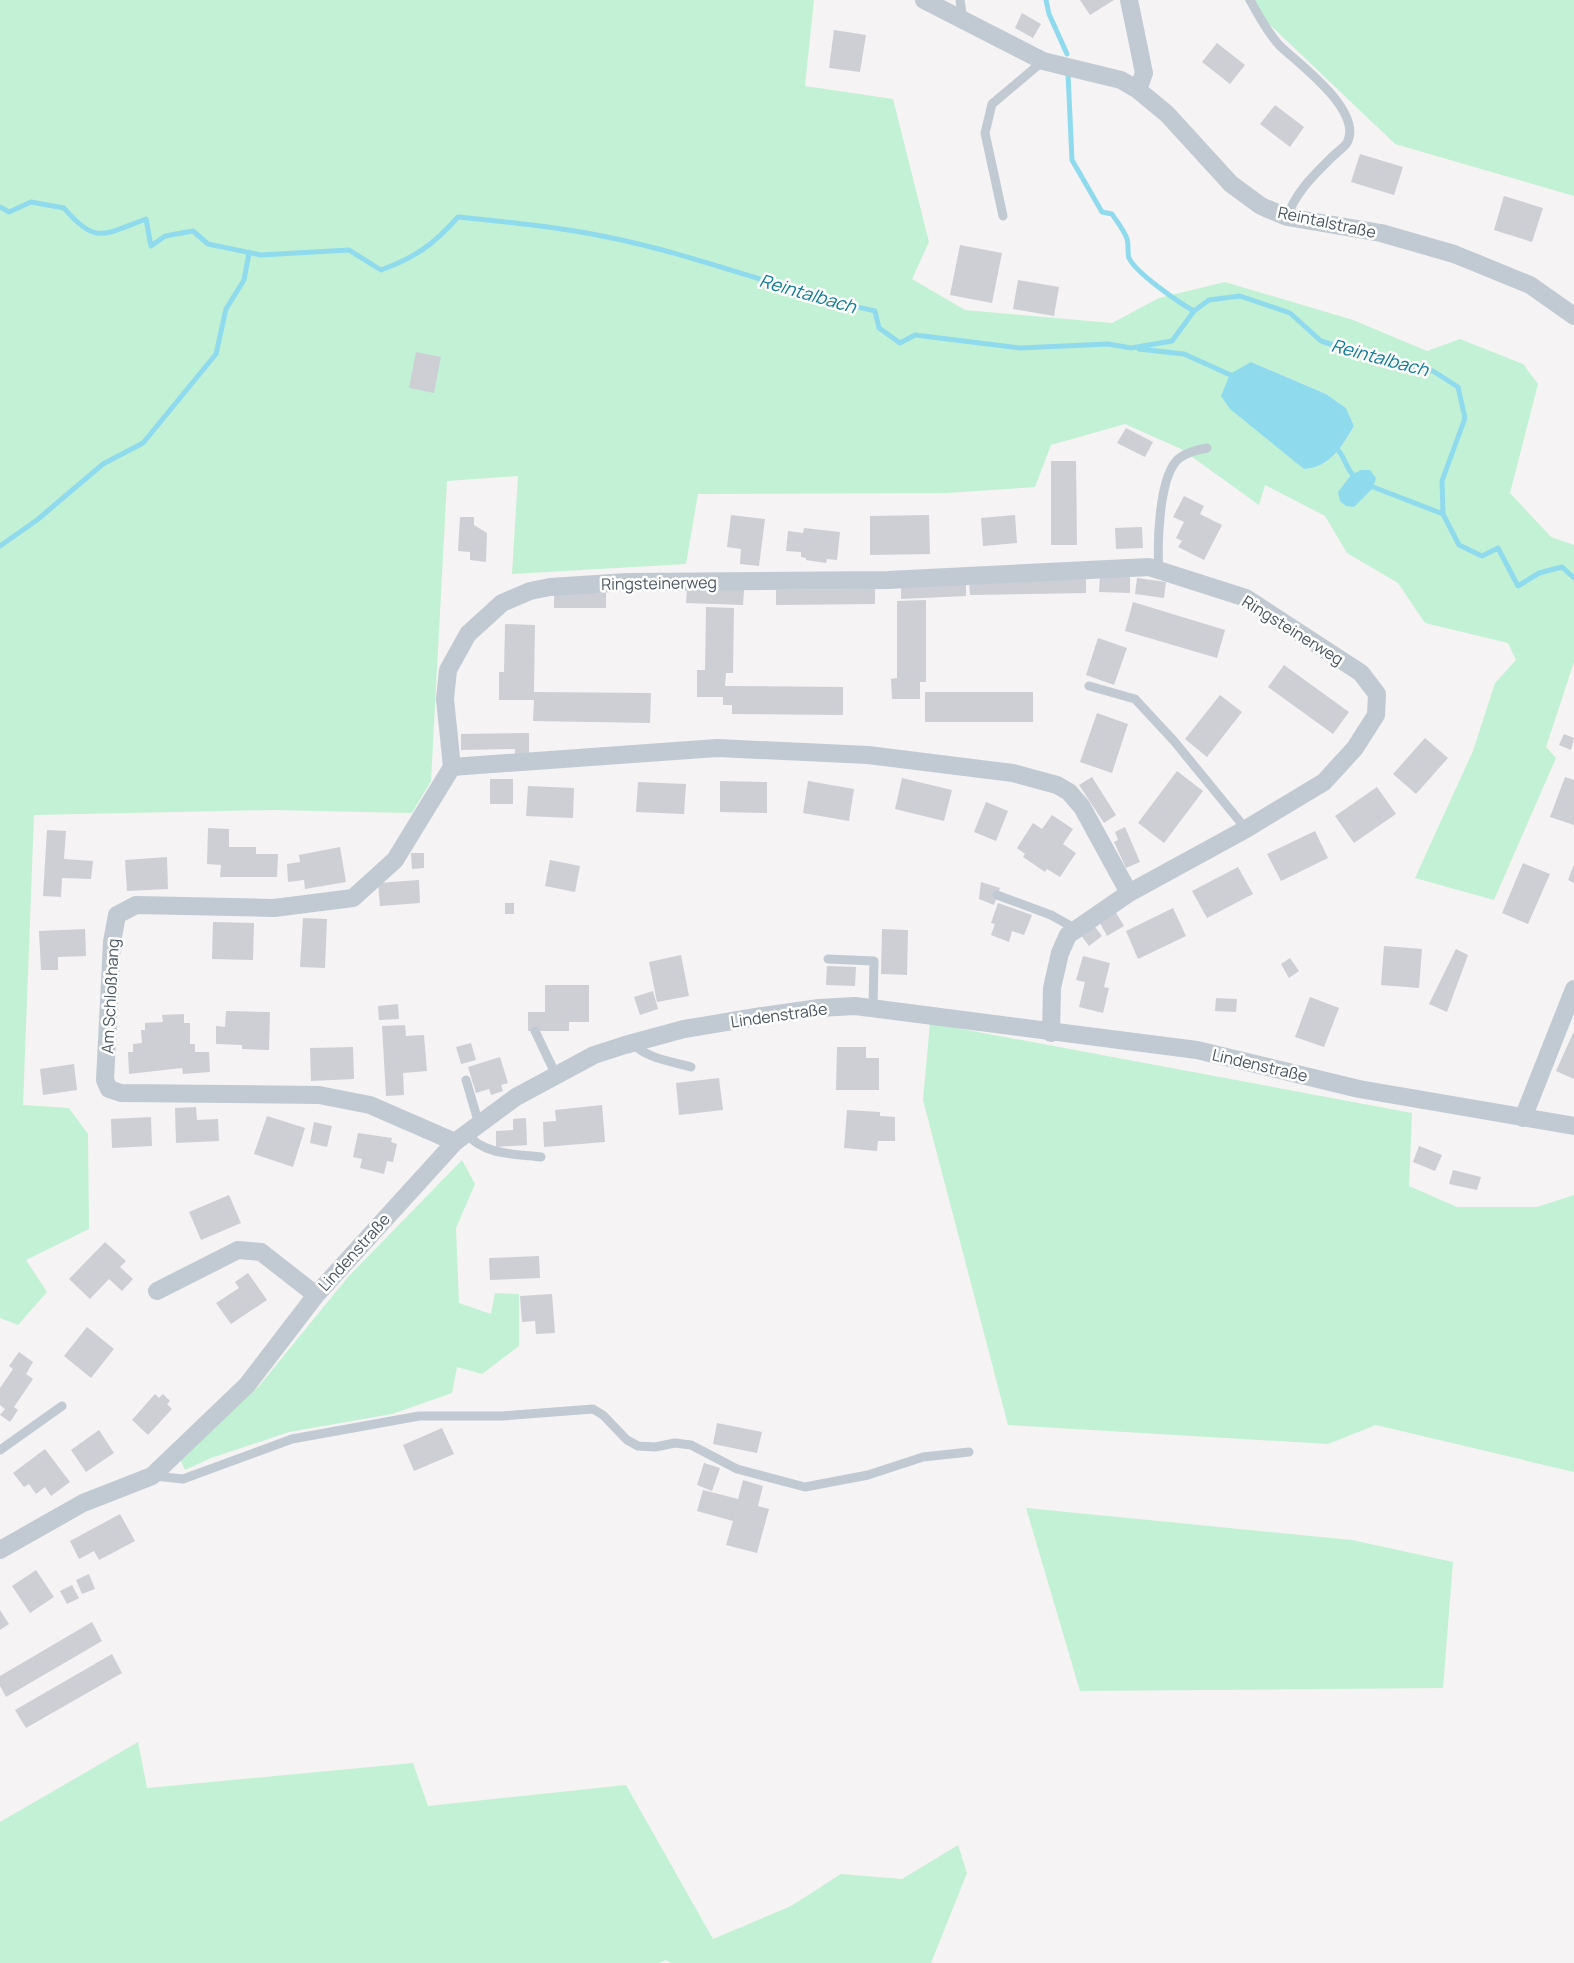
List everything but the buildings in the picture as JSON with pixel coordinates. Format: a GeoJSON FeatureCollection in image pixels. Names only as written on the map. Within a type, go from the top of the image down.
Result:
{"type":"FeatureCollection","features":[{"type":"Feature","properties":{"kind":"street","name":"Reintalstraße"},"geometry":{"type":"LineString","coordinates":[[924,0],[1042,61],[1121,80],[1138,90],[1167,114],[1231,184],[1261,206],[1287,216],[1381,233],[1454,254],[1530,285],[1574,316]]}},
{"type":"Feature","properties":{"kind":"street"},"geometry":{"type":"LineString","coordinates":[[1129,0],[1143,73],[1138,90]]}},
{"type":"Feature","properties":{"kind":"street","name":"Ringsteinerweg"},"geometry":{"type":"LineString","coordinates":[[452,767],[445,699],[448,670],[468,634],[502,603],[530,591],[550,587],[627,582],[888,579],[1149,567],[1246,598],[1361,673],[1377,694],[1376,715],[1355,748],[1324,782],[1246,829],[1129,893],[1068,935],[1060,953],[1052,988],[1050,1033]]}},
{"type":"Feature","properties":{"kind":"street"},"geometry":{"type":"LineString","coordinates":[[452,767],[717,748],[868,755],[1013,773],[1057,784],[1069,792],[1082,807],[1129,893]]}},
{"type":"Feature","properties":{"kind":"street","name":"Am Schloßhang"},"geometry":{"type":"LineString","coordinates":[[452,767],[395,860],[353,898],[274,908],[136,905],[117,915],[112,942],[105,1080],[109,1089],[121,1093],[319,1095],[370,1105],[467,1133]]}},
{"type":"Feature","properties":{"kind":"street"},"geometry":{"type":"LineString","coordinates":[[1523,1118],[1569,1014],[1574,989]]}},
{"type":"Feature","properties":{"kind":"street","name":"Lindenstraße"},"geometry":{"type":"LineString","coordinates":[[0,1550],[83,1503],[152,1476],[247,1385],[316,1295],[467,1133],[516,1097],[594,1055],[684,1029],[819,1008],[855,1006],[1050,1033],[1197,1050],[1359,1089],[1574,1126]]}},
{"type":"Feature","properties":{"kind":"street"},"geometry":{"type":"LineString","coordinates":[[157,1291],[238,1250],[261,1252],[316,1295]]}},
{"type":"Feature","properties":{"kind":"lane"},"geometry":{"type":"LineString","coordinates":[[960,0],[963,20]]}},
{"type":"Feature","properties":{"kind":"lane"},"geometry":{"type":"LineString","coordinates":[[1250,0],[1263,24],[1280,45],[1319,80],[1343,110],[1349,129],[1347,142],[1303,185],[1287,216]]}},
{"type":"Feature","properties":{"kind":"lane"},"geometry":{"type":"LineString","coordinates":[[1003,216],[985,133],[992,104],[1042,61]]}},
{"type":"Feature","properties":{"kind":"lane"},"geometry":{"type":"LineString","coordinates":[[1159,570],[1159,524],[1170,470],[1175,461],[1194,450],[1207,448]]}},
{"type":"Feature","properties":{"kind":"lane"},"geometry":{"type":"LineString","coordinates":[[1089,686],[1135,699],[1174,741],[1246,829]]}},
{"type":"Feature","properties":{"kind":"lane"},"geometry":{"type":"LineString","coordinates":[[998,896],[1051,915],[1076,930]]}},
{"type":"Feature","properties":{"kind":"lane"},"geometry":{"type":"LineString","coordinates":[[828,959],[874,961],[873,1008]]}},
{"type":"Feature","properties":{"kind":"lane"},"geometry":{"type":"LineString","coordinates":[[535,1030],[556,1075]]}},
{"type":"Feature","properties":{"kind":"lane"},"geometry":{"type":"LineString","coordinates":[[633,1043],[636,1047],[656,1056],[691,1067]]}},
{"type":"Feature","properties":{"kind":"lane"},"geometry":{"type":"LineString","coordinates":[[466,1080],[467,1133],[474,1144],[491,1150],[541,1157]]}},
{"type":"Feature","properties":{"kind":"lane"},"geometry":{"type":"LineString","coordinates":[[0,1450],[62,1406]]}},
{"type":"Feature","properties":{"kind":"lane","name":"Lindenstraße"},"geometry":{"type":"LineString","coordinates":[[152,1476],[183,1479],[292,1439],[419,1416],[502,1416],[593,1409],[603,1415],[627,1440],[638,1446],[655,1447],[675,1443],[692,1445],[737,1469],[805,1487],[868,1475],[923,1457],[969,1452]]}},
{"type":"Feature","properties":{"kind":"green space"},"geometry":{"type":"Polygon","coordinates":[[[0,0],[814,0],[805,86],[893,99],[929,242],[912,279],[965,310],[1112,323],[1159,298],[1225,282],[1353,320],[1427,351],[1460,339],[1523,364],[1538,384],[1510,493],[1551,537],[1574,545],[1574,662],[1546,747],[1556,758],[1494,900],[1415,878],[1473,751],[1495,683],[1516,660],[1508,643],[1425,623],[1398,583],[1347,553],[1325,516],[1265,485],[1259,505],[1181,449],[1125,424],[1051,445],[1035,487],[947,493],[698,494],[686,564],[512,574],[518,476],[447,481],[431,781],[412,813],[272,810],[34,815],[23,1105],[69,1108],[88,1134],[89,1229],[26,1260],[47,1292],[18,1325],[0,1318],[0,0]],[[1251,362],[1273,443],[1305,469],[1322,465],[1334,455],[1354,426],[1346,408],[1326,394],[1251,362]]]}},
{"type":"Feature","properties":{"kind":"green space"},"geometry":{"type":"Polygon","coordinates":[[[1244,0],[1574,0],[1574,196],[1395,144],[1244,0]]]}},
{"type":"Feature","properties":{"kind":"green space"},"geometry":{"type":"Polygon","coordinates":[[[930,1023],[1412,1113],[1409,1186],[1457,1207],[1537,1207],[1574,1195],[1574,1472],[1376,1425],[1328,1444],[1008,1425],[923,1100],[930,1023]]]}},
{"type":"Feature","properties":{"kind":"green space"},"geometry":{"type":"Polygon","coordinates":[[[462,1160],[475,1184],[456,1228],[459,1303],[491,1314],[495,1293],[519,1294],[519,1346],[482,1374],[457,1367],[452,1393],[392,1414],[289,1432],[211,1458],[185,1470],[180,1459],[259,1386],[348,1277],[462,1160]]]}},
{"type":"Feature","properties":{"kind":"green space"},"geometry":{"type":"Polygon","coordinates":[[[1026,1508],[1352,1540],[1453,1562],[1443,1688],[1080,1691],[1026,1508]]]}},
{"type":"Feature","properties":{"kind":"green space"},"geometry":{"type":"Polygon","coordinates":[[[138,1742],[147,1788],[413,1763],[428,1806],[626,1785],[713,1939],[791,1906],[841,1874],[902,1879],[958,1845],[967,1873],[931,1963],[671,1963],[666,1960],[659,1963],[0,1963],[0,1822],[138,1742]]]}},
{"type":"Feature","properties":{"kind":"water"},"geometry":{"type":"Polygon","coordinates":[[[1251,362],[1326,394],[1346,408],[1354,426],[1334,455],[1321,465],[1304,469],[1230,409],[1221,396],[1230,374],[1251,362]]]}},
{"type":"Feature","properties":{"kind":"water"},"geometry":{"type":"Polygon","coordinates":[[[1361,470],[1370,470],[1376,478],[1373,488],[1354,507],[1346,506],[1340,501],[1338,492],[1351,475],[1361,470]]]}},
{"type":"Feature","properties":{"kind":"waterway"},"geometry":{"type":"LineString","coordinates":[[1046,0],[1049,14],[1067,54]]}},
{"type":"Feature","properties":{"kind":"waterway"},"geometry":{"type":"LineString","coordinates":[[1068,74],[1072,160],[1102,212],[1112,214],[1122,229],[1128,241],[1129,258],[1133,264],[1158,287],[1194,311]]}},
{"type":"Feature","properties":{"kind":"waterway","name":"Reintalbach"},"geometry":{"type":"LineString","coordinates":[[0,207],[9,212],[31,202],[64,208],[84,228],[101,233],[120,229],[146,219],[151,246],[165,236],[193,231],[208,244],[261,255],[349,250],[381,270],[423,249],[458,217],[570,230],[674,253],[808,294],[875,311],[879,328],[900,343],[915,335],[1020,348],[1108,344],[1131,348],[1172,341],[1194,311],[1209,300],[1240,296],[1290,313],[1321,341],[1401,367],[1433,371],[1458,387],[1465,418],[1442,481],[1443,514],[1459,545],[1482,556],[1498,548],[1518,586],[1539,573],[1562,567],[1574,578]]}},
{"type":"Feature","properties":{"kind":"waterway"},"geometry":{"type":"LineString","coordinates":[[0,546],[37,520],[103,464],[143,443],[216,354],[226,309],[244,280],[249,253]]}},
{"type":"Feature","properties":{"kind":"waterway"},"geometry":{"type":"LineString","coordinates":[[1139,349],[1184,354],[1235,377]]}},
{"type":"Feature","properties":{"kind":"waterway"},"geometry":{"type":"LineString","coordinates":[[1334,446],[1350,472],[1358,479]]}},
{"type":"Feature","properties":{"kind":"waterway"},"geometry":{"type":"LineString","coordinates":[[1368,485],[1443,514]]}}]}
